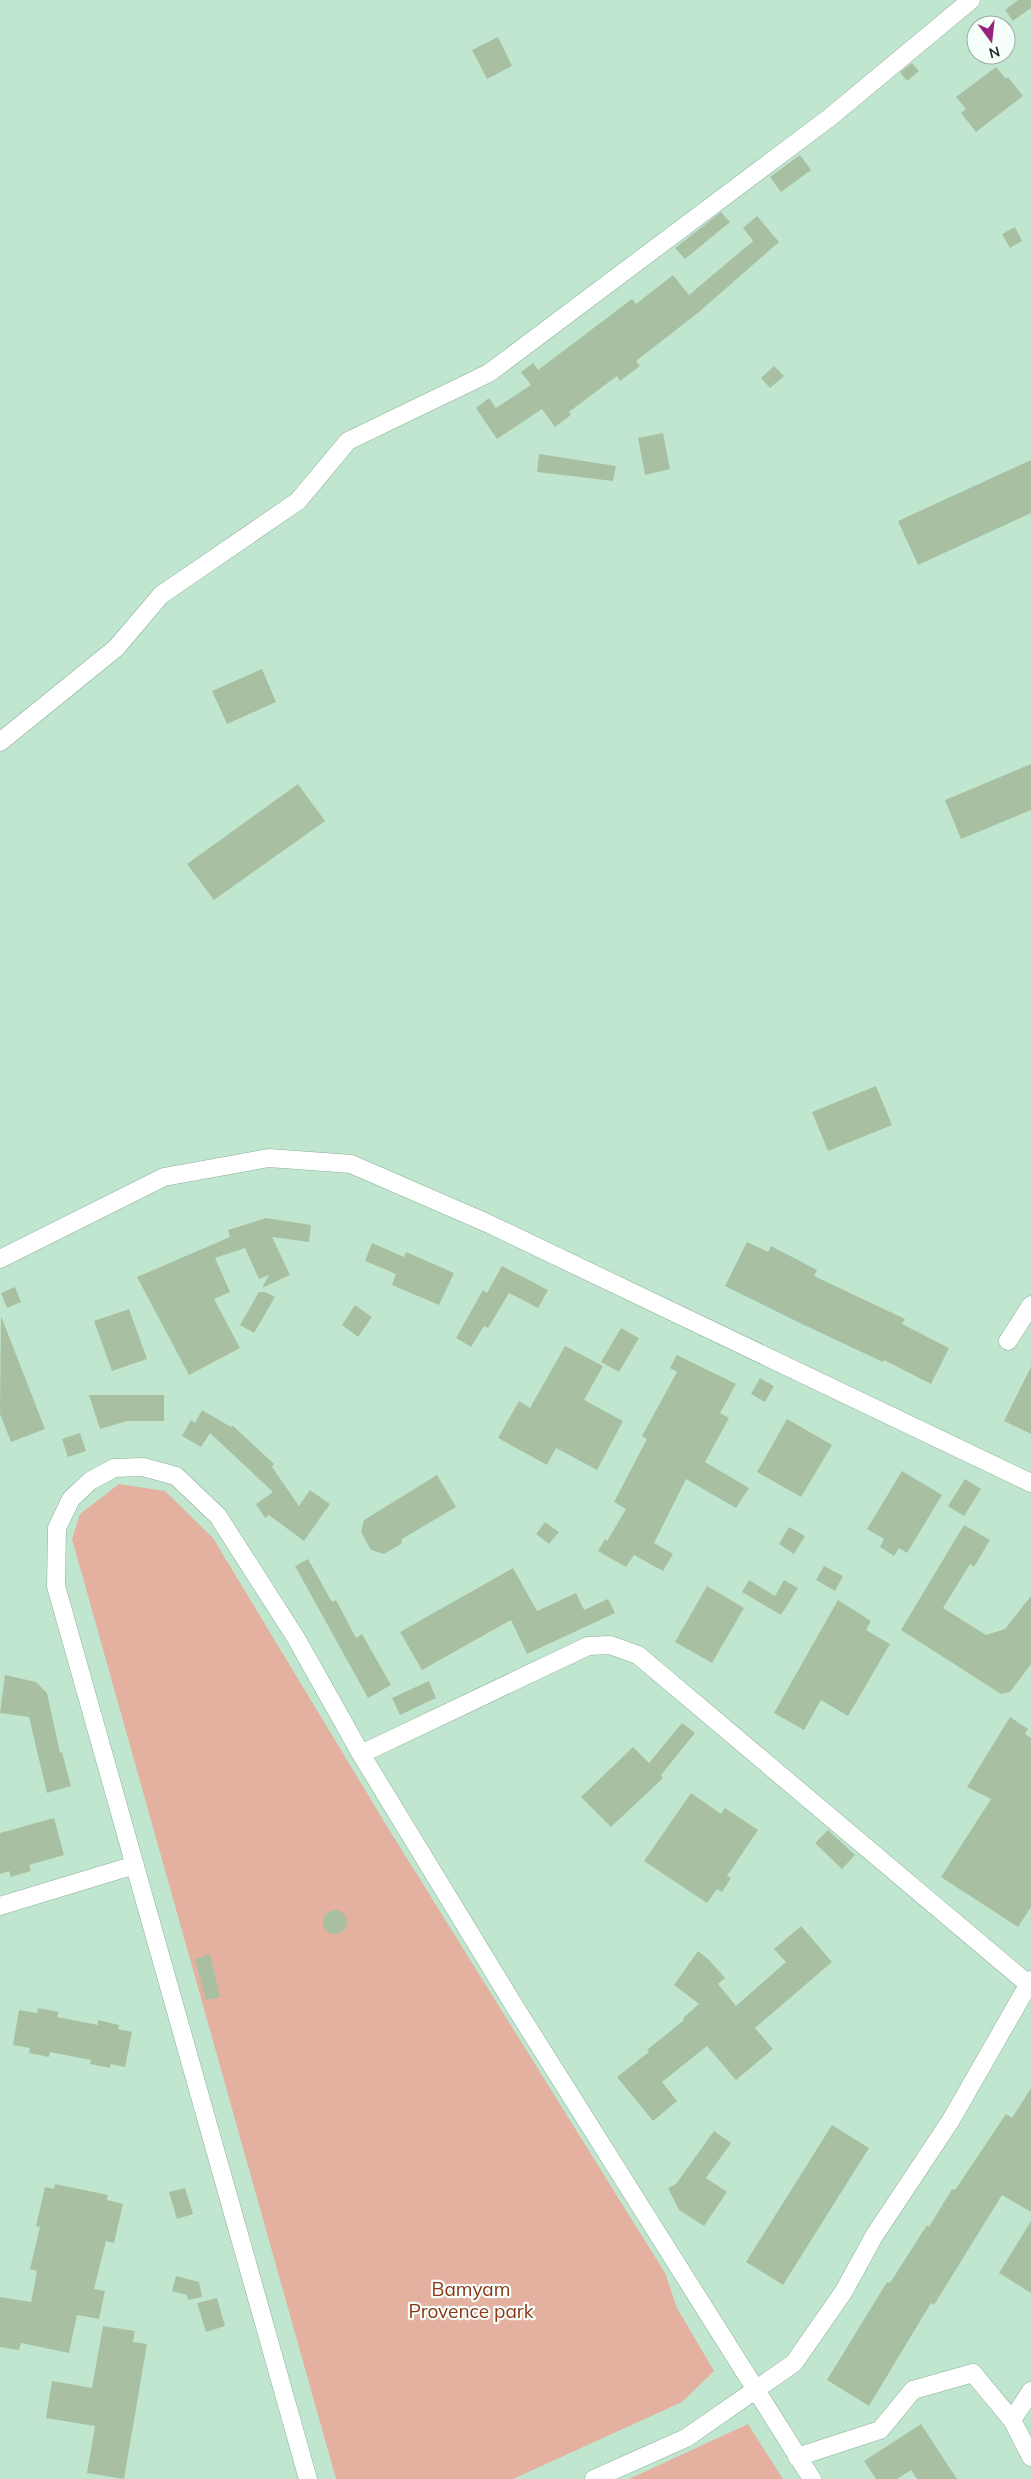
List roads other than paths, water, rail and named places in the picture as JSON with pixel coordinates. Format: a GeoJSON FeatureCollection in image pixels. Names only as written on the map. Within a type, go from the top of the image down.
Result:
{"type":"FeatureCollection","features":[{"type":"Feature","properties":{"kind":"street"},"geometry":{"type":"LineString","coordinates":[[0,742],[116,648],[161,595],[298,501],[348,441],[489,373],[829,118],[971,0]]}},
{"type":"Feature","properties":{"kind":"street"},"geometry":{"type":"LineString","coordinates":[[0,1259],[164,1176],[270,1158],[351,1164],[487,1224],[1031,1483]]}},
{"type":"Feature","properties":{"kind":"street"},"geometry":{"type":"LineString","coordinates":[[1008,1341],[1031,1305]]}},
{"type":"Feature","properties":{"kind":"street"},"geometry":{"type":"LineString","coordinates":[[308,2479],[56,1586],[57,1528],[71,1499],[90,1481],[114,1468],[143,1467],[176,1476],[218,1516],[296,1638],[361,1754],[515,2007],[812,2479]]}},
{"type":"Feature","properties":{"kind":"street"},"geometry":{"type":"LineString","coordinates":[[361,1754],[588,1646],[610,1645],[638,1655],[1030,1982],[950,2120],[874,2236],[844,2291],[794,2363],[686,2438],[594,2479]]}},
{"type":"Feature","properties":{"kind":"street"},"geometry":{"type":"LineString","coordinates":[[0,1906],[135,1865]]}},
{"type":"Feature","properties":{"kind":"street"},"geometry":{"type":"LineString","coordinates":[[797,2457],[880,2430],[913,2390],[973,2373],[1012,2420],[1031,2457]]}},
{"type":"Feature","properties":{"kind":"street"},"geometry":{"type":"LineString","coordinates":[[1012,2420],[1031,2391]]}},
{"type":"Feature","properties":{"kind":"park label","name":"Bamyam Provence park"},"geometry":{"type":"Point","coordinates":[471,2300]}}]}
